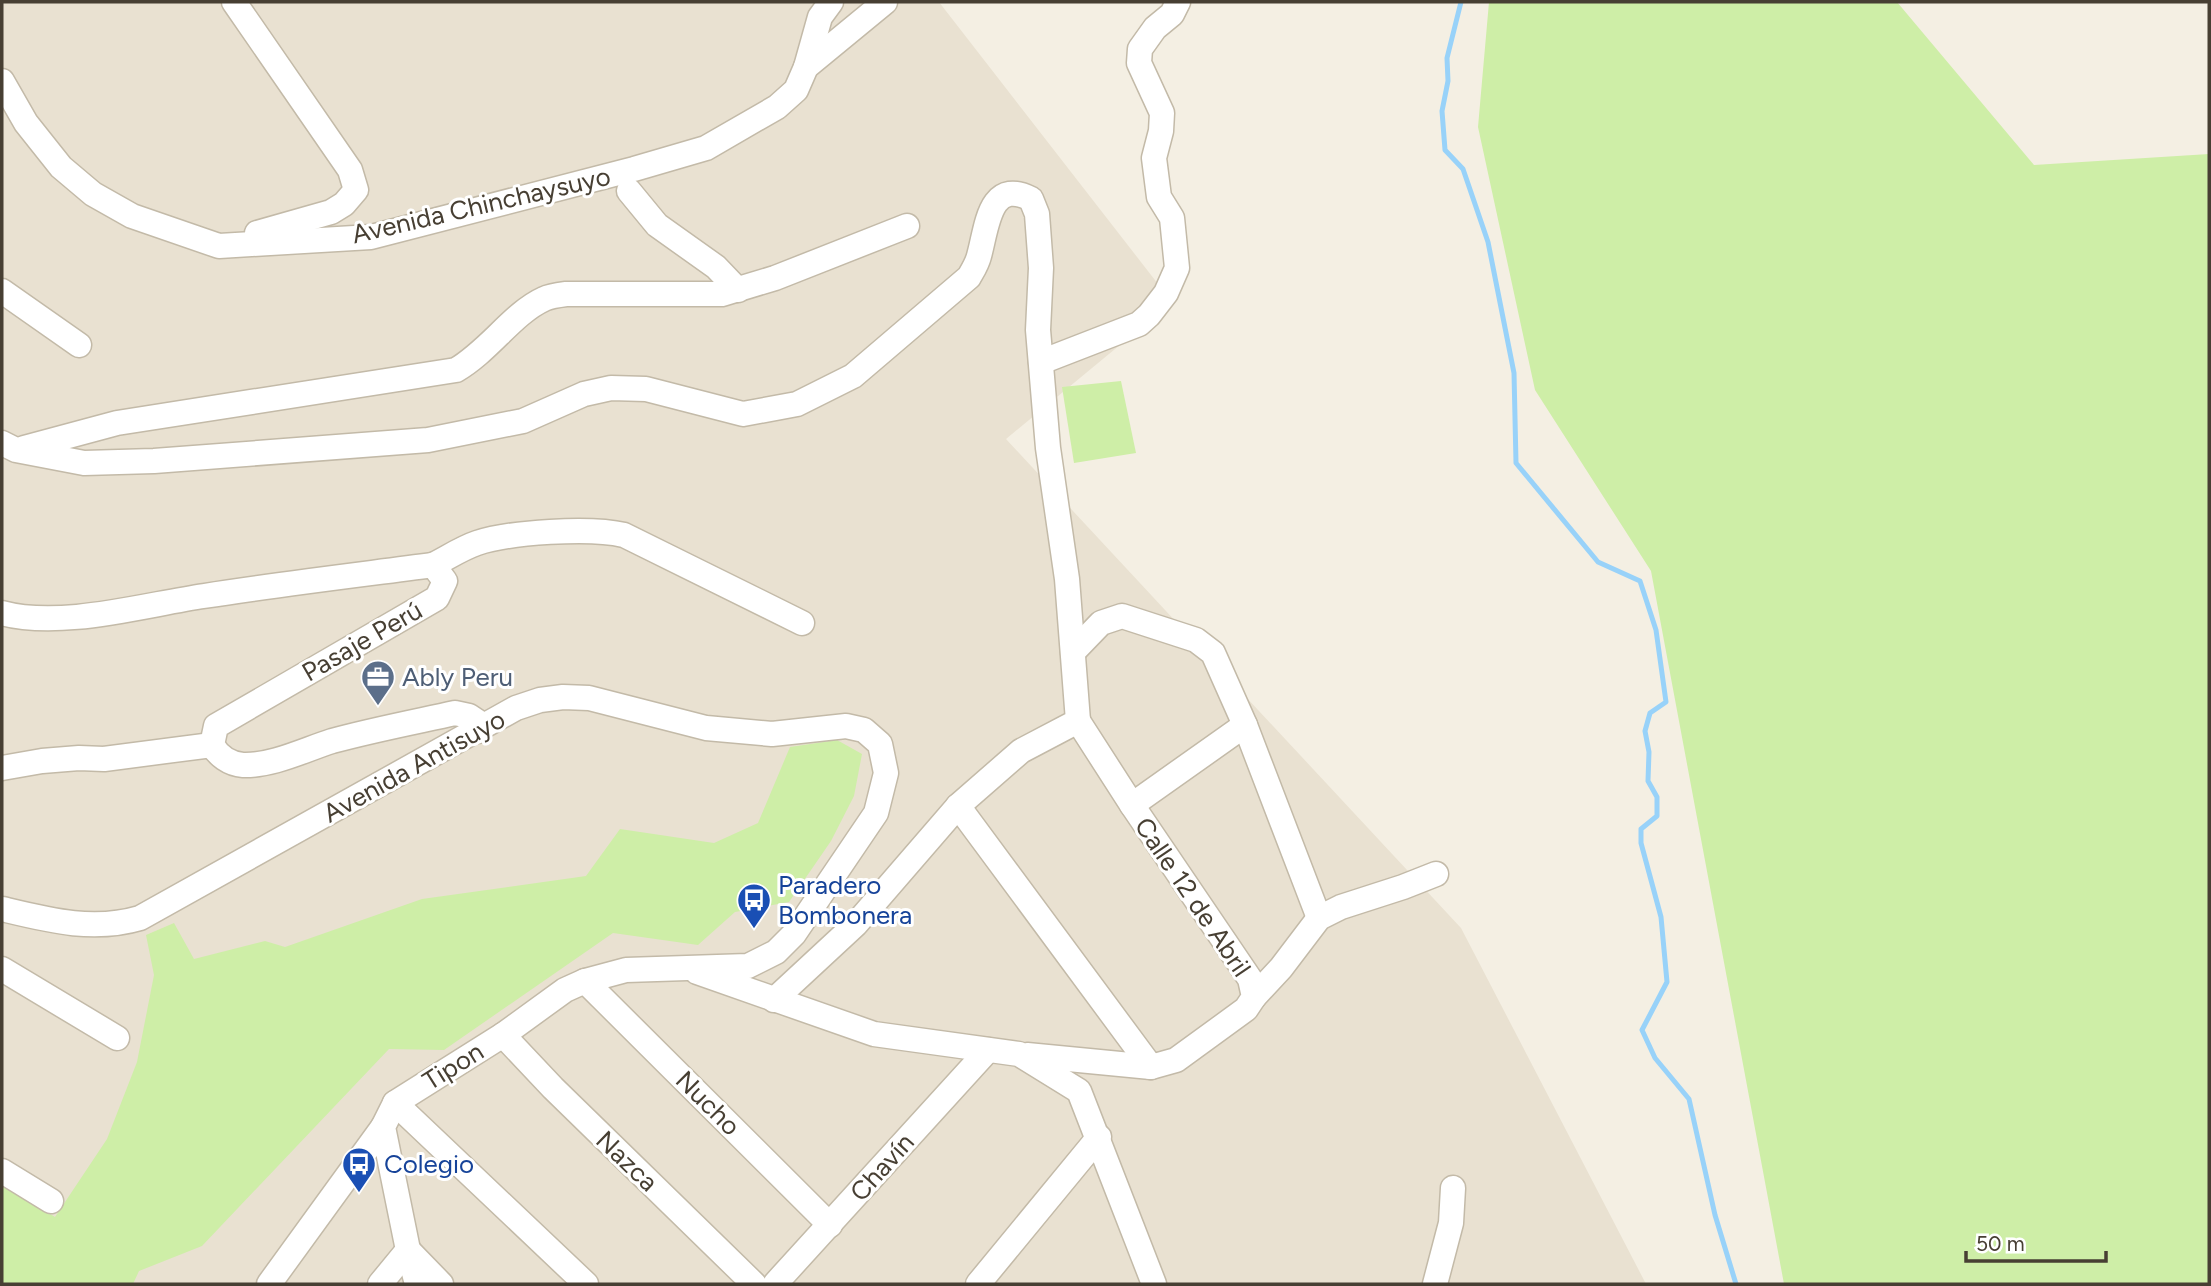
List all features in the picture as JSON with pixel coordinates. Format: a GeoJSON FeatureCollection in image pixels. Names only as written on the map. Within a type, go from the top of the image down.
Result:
{"type":"FeatureCollection","features":[{"type":"Feature","properties":{"kind":"street"},"geometry":{"type":"LineString","coordinates":[[219,246],[331,212],[344,204],[356,190],[350,170],[234,2]]}},
{"type":"Feature","properties":{"kind":"street"},"geometry":{"type":"LineString","coordinates":[[806,67],[820,17],[831,2]]}},
{"type":"Feature","properties":{"kind":"street","name":"Avenida Chinchaysuyo"},"geometry":{"type":"LineString","coordinates":[[2,81],[26,123],[61,167],[93,194],[132,216],[219,246],[371,237],[706,148],[777,107],[796,90],[806,67],[885,2]]}},
{"type":"Feature","properties":{"kind":"street"},"geometry":{"type":"LineString","coordinates":[[1041,362],[1139,324],[1166,293],[1177,268],[1172,218],[1159,197],[1154,158],[1161,131],[1162,113],[1139,63],[1140,49],[1155,28],[1172,14],[1178,2]]}},
{"type":"Feature","properties":{"kind":"street"},"geometry":{"type":"LineString","coordinates":[[629,191],[657,225],[716,267],[738,290]]}},
{"type":"Feature","properties":{"kind":"street"},"geometry":{"type":"LineString","coordinates":[[9,446],[84,463],[190,459],[428,440],[523,421],[584,394],[611,388],[646,389],[743,414],[797,404],[853,376],[969,277],[978,260],[992,207],[1005,195],[1019,192],[1031,198],[1037,214],[1041,268],[1038,330],[1051,478],[1067,579],[1078,722],[1021,751],[958,806],[856,924],[774,1000]]}},
{"type":"Feature","properties":{"kind":"street"},"geometry":{"type":"LineString","coordinates":[[9,446],[117,423],[456,370],[473,360],[531,306],[546,297],[566,294],[722,294],[775,278],[907,226]]}},
{"type":"Feature","properties":{"kind":"street"},"geometry":{"type":"LineString","coordinates":[[2,291],[79,345]]}},
{"type":"Feature","properties":{"kind":"street"},"geometry":{"type":"LineString","coordinates":[[433,565],[477,543],[516,534],[607,531],[624,535],[802,623]]}},
{"type":"Feature","properties":{"kind":"street","name":"Pasaje Perú"},"geometry":{"type":"LineString","coordinates":[[2,613],[19,618],[67,617],[433,565],[445,581],[437,598],[216,726],[212,734],[212,745]]}},
{"type":"Feature","properties":{"kind":"street"},"geometry":{"type":"LineString","coordinates":[[1073,652],[1101,623],[1122,616],[1196,640],[1213,653],[1245,725],[1319,918]]}},
{"type":"Feature","properties":{"kind":"street","name":"Avenida Antisuyo"},"geometry":{"type":"LineString","coordinates":[[2,909],[58,923],[83,925],[124,923],[140,918],[516,708],[540,700],[589,698],[706,728],[772,734],[846,726],[864,730],[880,744],[886,773],[876,813],[794,934],[776,952],[748,966],[683,968]]}},
{"type":"Feature","properties":{"kind":"street"},"geometry":{"type":"LineString","coordinates":[[2,768],[42,761],[104,759],[212,745],[218,754],[242,765],[455,713],[469,716],[478,722],[478,731]]}},
{"type":"Feature","properties":{"kind":"street","name":"Calle 12 de Abril"},"geometry":{"type":"LineString","coordinates":[[683,968],[874,1034],[1019,1054],[1151,1067],[1176,1060],[1246,1009],[1254,997],[1251,979],[1078,722]]}},
{"type":"Feature","properties":{"kind":"street"},"geometry":{"type":"LineString","coordinates":[[1132,805],[1245,725]]}},
{"type":"Feature","properties":{"kind":"street"},"geometry":{"type":"LineString","coordinates":[[958,806],[1151,1067]]}},
{"type":"Feature","properties":{"kind":"street"},"geometry":{"type":"LineString","coordinates":[[1254,997],[1319,918],[1341,907],[1436,874]]}},
{"type":"Feature","properties":{"kind":"street","name":"Tipon"},"geometry":{"type":"LineString","coordinates":[[269,1284],[383,1127],[395,1104],[503,1035],[565,990],[585,981],[626,970],[683,968]]}},
{"type":"Feature","properties":{"kind":"street"},"geometry":{"type":"LineString","coordinates":[[2,969],[117,1038]]}},
{"type":"Feature","properties":{"kind":"street","name":"Nucho"},"geometry":{"type":"LineString","coordinates":[[585,981],[830,1224]]}},
{"type":"Feature","properties":{"kind":"street","name":"Nazca"},"geometry":{"type":"LineString","coordinates":[[503,1035],[553,1088],[754,1284]]}},
{"type":"Feature","properties":{"kind":"street","name":"Chavín"},"geometry":{"type":"LineString","coordinates":[[775,1284],[988,1050]]}},
{"type":"Feature","properties":{"kind":"street","name":"Calle 12 de Abril"},"geometry":{"type":"LineString","coordinates":[[1019,1054],[1079,1091],[1154,1284]]}},
{"type":"Feature","properties":{"kind":"street"},"geometry":{"type":"LineString","coordinates":[[395,1104],[586,1284]]}},
{"type":"Feature","properties":{"kind":"street"},"geometry":{"type":"LineString","coordinates":[[383,1127],[417,1284]]}},
{"type":"Feature","properties":{"kind":"street"},"geometry":{"type":"LineString","coordinates":[[978,1284],[1099,1138]]}},
{"type":"Feature","properties":{"kind":"street"},"geometry":{"type":"LineString","coordinates":[[2,1171],[51,1201]]}},
{"type":"Feature","properties":{"kind":"street"},"geometry":{"type":"LineString","coordinates":[[1435,1284],[1451,1223],[1453,1188]]}},
{"type":"Feature","properties":{"kind":"street"},"geometry":{"type":"LineString","coordinates":[[380,1284],[408,1250]]}},
{"type":"Feature","properties":{"kind":"street"},"geometry":{"type":"LineString","coordinates":[[408,1250],[441,1284]]}},
{"type":"Feature","properties":{"kind":"shaded area"},"geometry":{"type":"Polygon","coordinates":[[[2,2],[939,2],[1172,302],[1006,439],[1461,928],[1646,1284],[2,1284],[2,2]]]}},
{"type":"Feature","properties":{"kind":"green space"},"geometry":{"type":"Polygon","coordinates":[[[1489,2],[1897,2],[2034,165],[2209,154],[2209,1284],[1784,1284],[1651,571],[1535,390],[1478,127],[1489,2]]]}},
{"type":"Feature","properties":{"kind":"green space"},"geometry":{"type":"Polygon","coordinates":[[[1121,381],[1136,453],[1074,463],[1062,387],[1121,381]]]}},
{"type":"Feature","properties":{"kind":"green space"},"geometry":{"type":"Polygon","coordinates":[[[837,740],[862,754],[854,796],[831,841],[789,902],[735,912],[698,945],[613,933],[444,1050],[389,1049],[202,1246],[139,1271],[133,1284],[2,1284],[2,1184],[55,1217],[107,1139],[137,1062],[154,975],[146,935],[174,923],[194,959],[265,941],[285,947],[422,899],[586,876],[620,829],[714,843],[758,823],[790,747],[837,740]]]}},
{"type":"Feature","properties":{"kind":"waterway"},"geometry":{"type":"LineString","coordinates":[[1461,2],[1447,58],[1448,81],[1442,111],[1445,150],[1463,169],[1488,242],[1514,373],[1516,463],[1598,562],[1640,581],[1656,630],[1666,702],[1650,713],[1645,731],[1649,752],[1648,781],[1657,797],[1657,816],[1641,829],[1641,843],[1661,917],[1667,982],[1642,1030],[1655,1058],[1689,1099],[1715,1215],[1736,1284]]}},
{"type":"Feature","properties":{"kind":"place","name":"Ably Peru"},"geometry":{"type":"Point","coordinates":[378,707]}},
{"type":"Feature","properties":{"kind":"place","name":"Paradero Bombonera"},"geometry":{"type":"Point","coordinates":[754,930]}},
{"type":"Feature","properties":{"kind":"place","name":"Colegio"},"geometry":{"type":"Point","coordinates":[359,1194]}}]}
